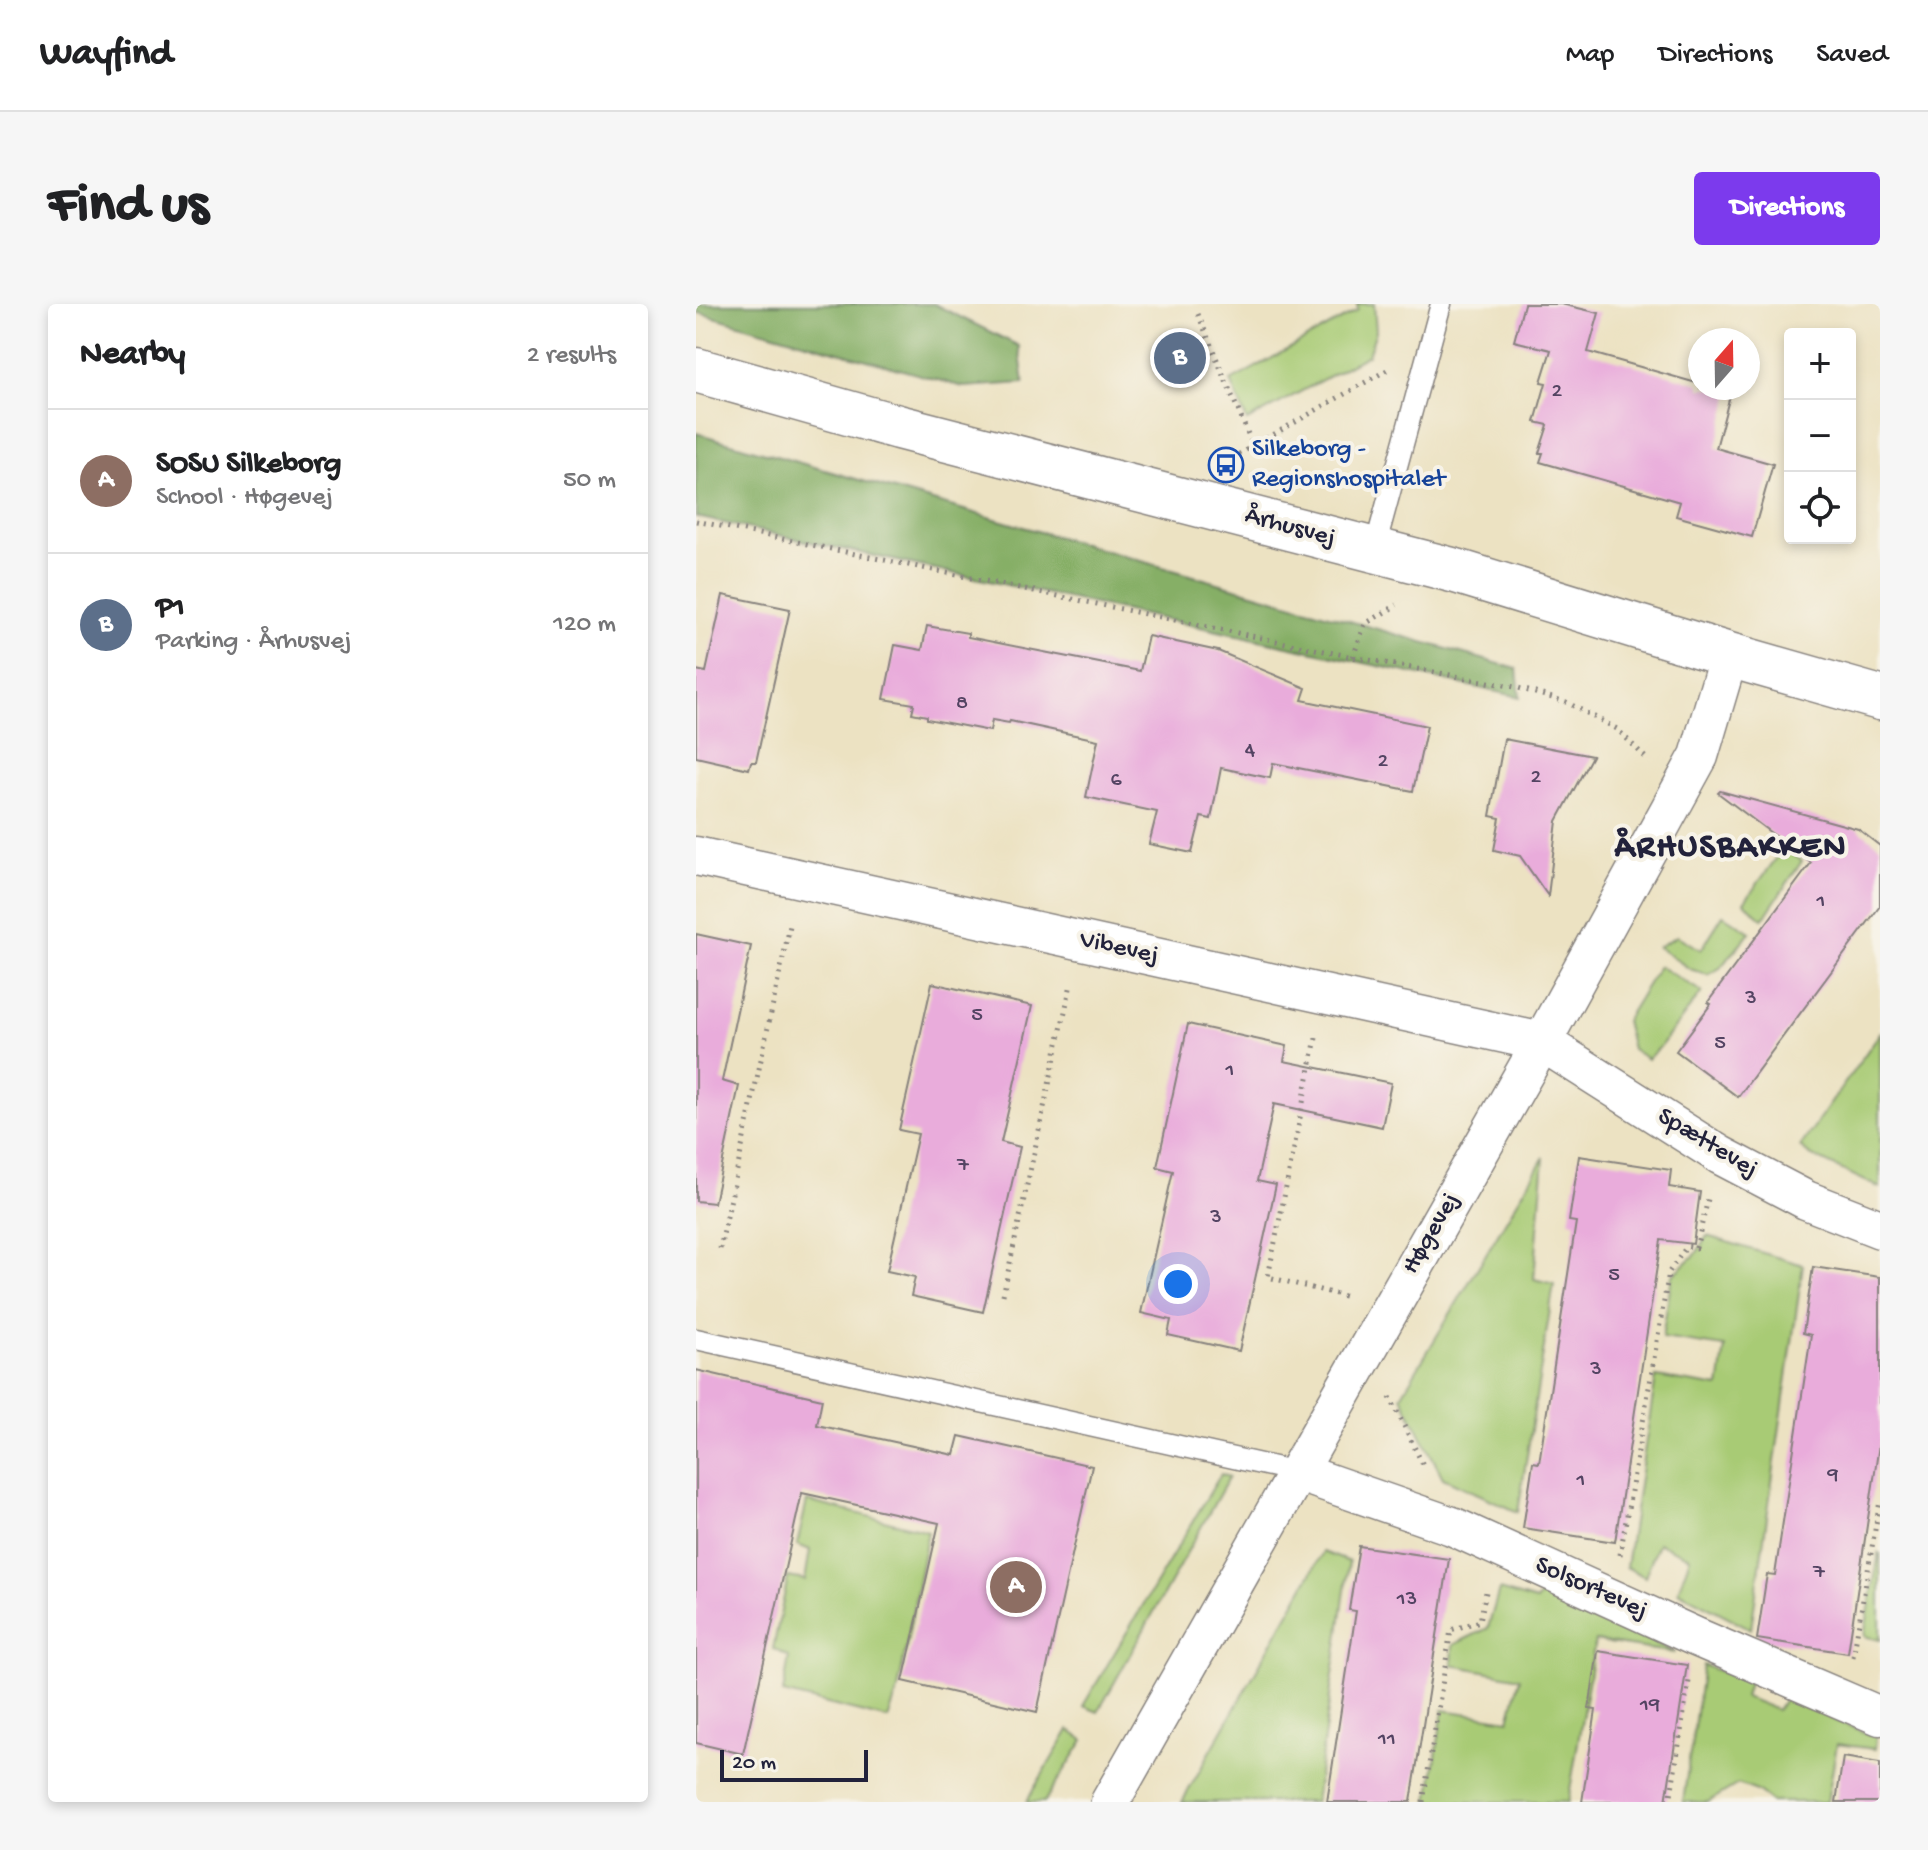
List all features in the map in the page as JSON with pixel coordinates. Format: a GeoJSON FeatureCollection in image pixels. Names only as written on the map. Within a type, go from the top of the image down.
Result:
{"type":"FeatureCollection","features":[{"type":"Feature","properties":{"kind":"street","name":"Århusvej"},"geometry":{"type":"LineString","coordinates":[[696,370],[913,431],[1456,571],[1880,698]]}},
{"type":"Feature","properties":{"kind":"street","name":"Høgevej"},"geometry":{"type":"LineString","coordinates":[[1110,1802],[1542,1042],[1699,756],[1729,655]]}},
{"type":"Feature","properties":{"kind":"street","name":"Vibevej"},"geometry":{"type":"LineString","coordinates":[[696,856],[1542,1042]]}},
{"type":"Feature","properties":{"kind":"street","name":"Spættevej"},"geometry":{"type":"LineString","coordinates":[[1542,1042],[1720,1155],[1806,1200],[1880,1229]]}},
{"type":"Feature","properties":{"kind":"street","name":"Solsortevej"},"geometry":{"type":"LineString","coordinates":[[1297,1472],[1452,1526],[1880,1716]]}},
{"type":"Feature","properties":{"kind":"lane"},"geometry":{"type":"LineString","coordinates":[[1374,551],[1441,304]]}},
{"type":"Feature","properties":{"kind":"lane"},"geometry":{"type":"LineString","coordinates":[[696,1339],[1297,1472]]}},
{"type":"Feature","properties":{"kind":"path"},"geometry":{"type":"LineString","coordinates":[[1198,314],[1253,446]]}},
{"type":"Feature","properties":{"kind":"path"},"geometry":{"type":"LineString","coordinates":[[1166,496],[1429,345]]}},
{"type":"Feature","properties":{"kind":"path"},"geometry":{"type":"LineString","coordinates":[[696,521],[1353,657],[1515,687],[1566,702],[1617,729],[1679,791]]}},
{"type":"Feature","properties":{"kind":"path"},"geometry":{"type":"LineString","coordinates":[[1353,657],[1365,624]]}},
{"type":"Feature","properties":{"kind":"path"},"geometry":{"type":"LineString","coordinates":[[720,1249],[801,879]]}},
{"type":"Feature","properties":{"kind":"path"},"geometry":{"type":"LineString","coordinates":[[1003,1295],[1081,941]]}},
{"type":"Feature","properties":{"kind":"path"},"geometry":{"type":"LineString","coordinates":[[1325,994],[1268,1277],[1391,1307]]}},
{"type":"Feature","properties":{"kind":"path"},"geometry":{"type":"LineString","coordinates":[[1612,1599],[1669,1272],[1687,1246],[1696,1248],[1698,1237]]}},
{"type":"Feature","properties":{"kind":"path"},"geometry":{"type":"LineString","coordinates":[[1367,1349],[1452,1526]]}},
{"type":"Feature","properties":{"kind":"path"},"geometry":{"type":"LineString","coordinates":[[1845,1701],[1880,1501]]}},
{"type":"Feature","properties":{"kind":"path"},"geometry":{"type":"LineString","coordinates":[[1423,1802],[1451,1630],[1480,1621],[1487,1587]]}},
{"type":"Feature","properties":{"kind":"path"},"geometry":{"type":"LineString","coordinates":[[1670,1802],[1686,1701]]}},
{"type":"Feature","properties":{"kind":"green space"},"geometry":{"type":"Polygon","coordinates":[[[696,304],[934,304],[1019,346],[1024,383],[963,387],[696,312],[696,304]]]}},
{"type":"Feature","properties":{"kind":"green space"},"geometry":{"type":"Polygon","coordinates":[[[1357,304],[1374,304],[1376,331],[1368,355],[1247,421],[1231,381],[1358,310],[1357,304]]]}},
{"type":"Feature","properties":{"kind":"green space"},"geometry":{"type":"Polygon","coordinates":[[[696,433],[1517,669],[1520,697],[696,517],[696,433]]]}},
{"type":"Feature","properties":{"kind":"green space"},"geometry":{"type":"Polygon","coordinates":[[[1784,848],[1802,861],[1763,919],[1744,902],[1784,848]]]}},
{"type":"Feature","properties":{"kind":"green space"},"geometry":{"type":"Polygon","coordinates":[[[1723,915],[1750,932],[1720,968],[1708,975],[1690,969],[1658,947],[1677,936],[1701,950],[1723,915]]]}},
{"type":"Feature","properties":{"kind":"green space"},"geometry":{"type":"Polygon","coordinates":[[[1659,966],[1702,992],[1647,1059],[1632,1049],[1625,1021],[1659,966]]]}},
{"type":"Feature","properties":{"kind":"green space"},"geometry":{"type":"Polygon","coordinates":[[[1880,1033],[1880,1188],[1810,1155],[1800,1147],[1880,1033]]]}},
{"type":"Feature","properties":{"kind":"green space"},"geometry":{"type":"Polygon","coordinates":[[[1544,1157],[1534,1279],[1554,1284],[1518,1512],[1443,1478],[1401,1396],[1544,1157]]]}},
{"type":"Feature","properties":{"kind":"green space"},"geometry":{"type":"Polygon","coordinates":[[[1707,1236],[1803,1265],[1751,1629],[1678,1591],[1690,1557],[1658,1543],[1645,1577],[1626,1567],[1656,1377],[1719,1387],[1725,1347],[1662,1338],[1672,1276],[1696,1254],[1707,1236]]]}},
{"type":"Feature","properties":{"kind":"green space"},"geometry":{"type":"Polygon","coordinates":[[[1221,1474],[1229,1477],[1098,1712],[1083,1706],[1221,1474]]]}},
{"type":"Feature","properties":{"kind":"green space"},"geometry":{"type":"Polygon","coordinates":[[[807,1501],[928,1531],[898,1690],[888,1719],[783,1693],[789,1657],[773,1649],[788,1577],[805,1580],[810,1550],[797,1545],[807,1501]]]}},
{"type":"Feature","properties":{"kind":"green space"},"geometry":{"type":"Polygon","coordinates":[[[1323,1552],[1349,1562],[1315,1802],[1182,1802],[1323,1552]]]}},
{"type":"Feature","properties":{"kind":"green space"},"geometry":{"type":"Polygon","coordinates":[[[1880,1554],[1880,1640],[1864,1636],[1880,1554]]]}},
{"type":"Feature","properties":{"kind":"green space"},"geometry":{"type":"Polygon","coordinates":[[[1547,1586],[1675,1653],[1595,1641],[1568,1802],[1429,1802],[1443,1710],[1509,1720],[1520,1678],[1452,1665],[1453,1645],[1488,1628],[1499,1590],[1536,1601],[1547,1586]]]}},
{"type":"Feature","properties":{"kind":"green space"},"geometry":{"type":"Polygon","coordinates":[[[1703,1665],[1749,1682],[1745,1697],[1777,1710],[1784,1699],[1876,1737],[1875,1749],[1837,1744],[1827,1802],[1772,1802],[1757,1791],[1738,1784],[1708,1802],[1683,1802],[1703,1665]]]}},
{"type":"Feature","properties":{"kind":"green space"},"geometry":{"type":"Polygon","coordinates":[[[1069,1730],[1084,1740],[1044,1802],[1026,1802],[1069,1730]]]}},
{"type":"Feature","properties":{"kind":"building"},"geometry":{"type":"Polygon","coordinates":[[[1524,304],[1561,304],[1599,313],[1588,352],[1688,381],[1688,400],[1729,400],[1716,448],[1773,464],[1752,537],[1676,516],[1680,502],[1540,462],[1543,453],[1539,453],[1548,425],[1535,422],[1546,383],[1541,382],[1551,350],[1514,341],[1524,304]]]}},
{"type":"Feature","properties":{"kind":"building"},"geometry":{"type":"Polygon","coordinates":[[[723,595],[790,609],[756,762],[751,762],[749,769],[696,757],[696,670],[706,672],[723,595]]]}},
{"type":"Feature","properties":{"kind":"building"},"geometry":{"type":"Polygon","coordinates":[[[927,626],[1140,671],[1148,636],[1218,651],[1306,688],[1302,700],[1427,726],[1413,791],[1273,763],[1270,778],[1221,768],[1211,819],[1201,817],[1192,853],[1149,844],[1157,812],[1086,797],[1098,740],[1010,721],[992,720],[990,731],[927,719],[927,716],[912,713],[914,704],[884,699],[895,645],[922,650],[927,626]]]}},
{"type":"Feature","properties":{"kind":"building"},"geometry":{"type":"Polygon","coordinates":[[[1504,739],[1592,756],[1557,821],[1548,896],[1520,856],[1494,850],[1500,818],[1490,816],[1504,739]]]}},
{"type":"Feature","properties":{"kind":"building"},"geometry":{"type":"Polygon","coordinates":[[[1720,791],[1858,829],[1880,846],[1880,906],[1738,1097],[1676,1051],[1711,1004],[1708,1002],[1811,863],[1718,793],[1720,791]]]}},
{"type":"Feature","properties":{"kind":"building"},"geometry":{"type":"Polygon","coordinates":[[[696,934],[751,946],[722,1081],[739,1086],[714,1203],[696,1201],[696,934]]]}},
{"type":"Feature","properties":{"kind":"building"},"geometry":{"type":"Polygon","coordinates":[[[932,983],[1032,1006],[1001,1142],[1020,1147],[983,1312],[911,1296],[915,1277],[887,1271],[918,1134],[899,1130],[932,983]]]}},
{"type":"Feature","properties":{"kind":"building"},"geometry":{"type":"Polygon","coordinates":[[[1188,1024],[1287,1046],[1284,1061],[1391,1083],[1382,1127],[1274,1104],[1257,1181],[1276,1185],[1239,1351],[1168,1335],[1171,1320],[1141,1313],[1173,1171],[1157,1167],[1188,1024]]]}},
{"type":"Feature","properties":{"kind":"building"},"geometry":{"type":"Polygon","coordinates":[[[1579,1156],[1671,1170],[1669,1187],[1700,1192],[1693,1244],[1661,1240],[1615,1542],[1523,1528],[1533,1462],[1539,1463],[1576,1222],[1569,1221],[1579,1156]]]}},
{"type":"Feature","properties":{"kind":"building"},"geometry":{"type":"Polygon","coordinates":[[[1813,1267],[1880,1277],[1880,1438],[1848,1653],[1757,1639],[1767,1574],[1775,1575],[1811,1335],[1803,1333],[1813,1267]]]}},
{"type":"Feature","properties":{"kind":"building"},"geometry":{"type":"Polygon","coordinates":[[[696,1370],[822,1399],[817,1425],[954,1455],[959,1436],[1092,1466],[1037,1712],[903,1681],[939,1523],[802,1493],[743,1754],[696,1743],[696,1370]]]}},
{"type":"Feature","properties":{"kind":"building"},"geometry":{"type":"Polygon","coordinates":[[[1359,1546],[1449,1559],[1411,1802],[1327,1802],[1356,1611],[1349,1610],[1359,1546]]]}},
{"type":"Feature","properties":{"kind":"building"},"geometry":{"type":"Polygon","coordinates":[[[1598,1651],[1687,1665],[1666,1802],[1582,1802],[1596,1710],[1589,1709],[1598,1651]]]}},
{"type":"Feature","properties":{"kind":"building"},"geometry":{"type":"Polygon","coordinates":[[[1843,1757],[1880,1763],[1880,1802],[1836,1802],[1843,1757]]]}},
{"type":"Feature","properties":{"kind":"place","name":"P1"},"geometry":{"type":"Point","coordinates":[1180,358]}},
{"type":"Feature","properties":{"kind":"place","name":"Silkeborg - Regionshospitalet"},"geometry":{"type":"Point","coordinates":[1226,465]}},
{"type":"Feature","properties":{"kind":"place","name":"SOSU Silkeborg"},"geometry":{"type":"Point","coordinates":[1016,1587]}},
{"type":"Feature","properties":{"kind":"district","name":"ÅRHUSBAKKEN"},"geometry":{"type":"Point","coordinates":[1731,849]}}]}
